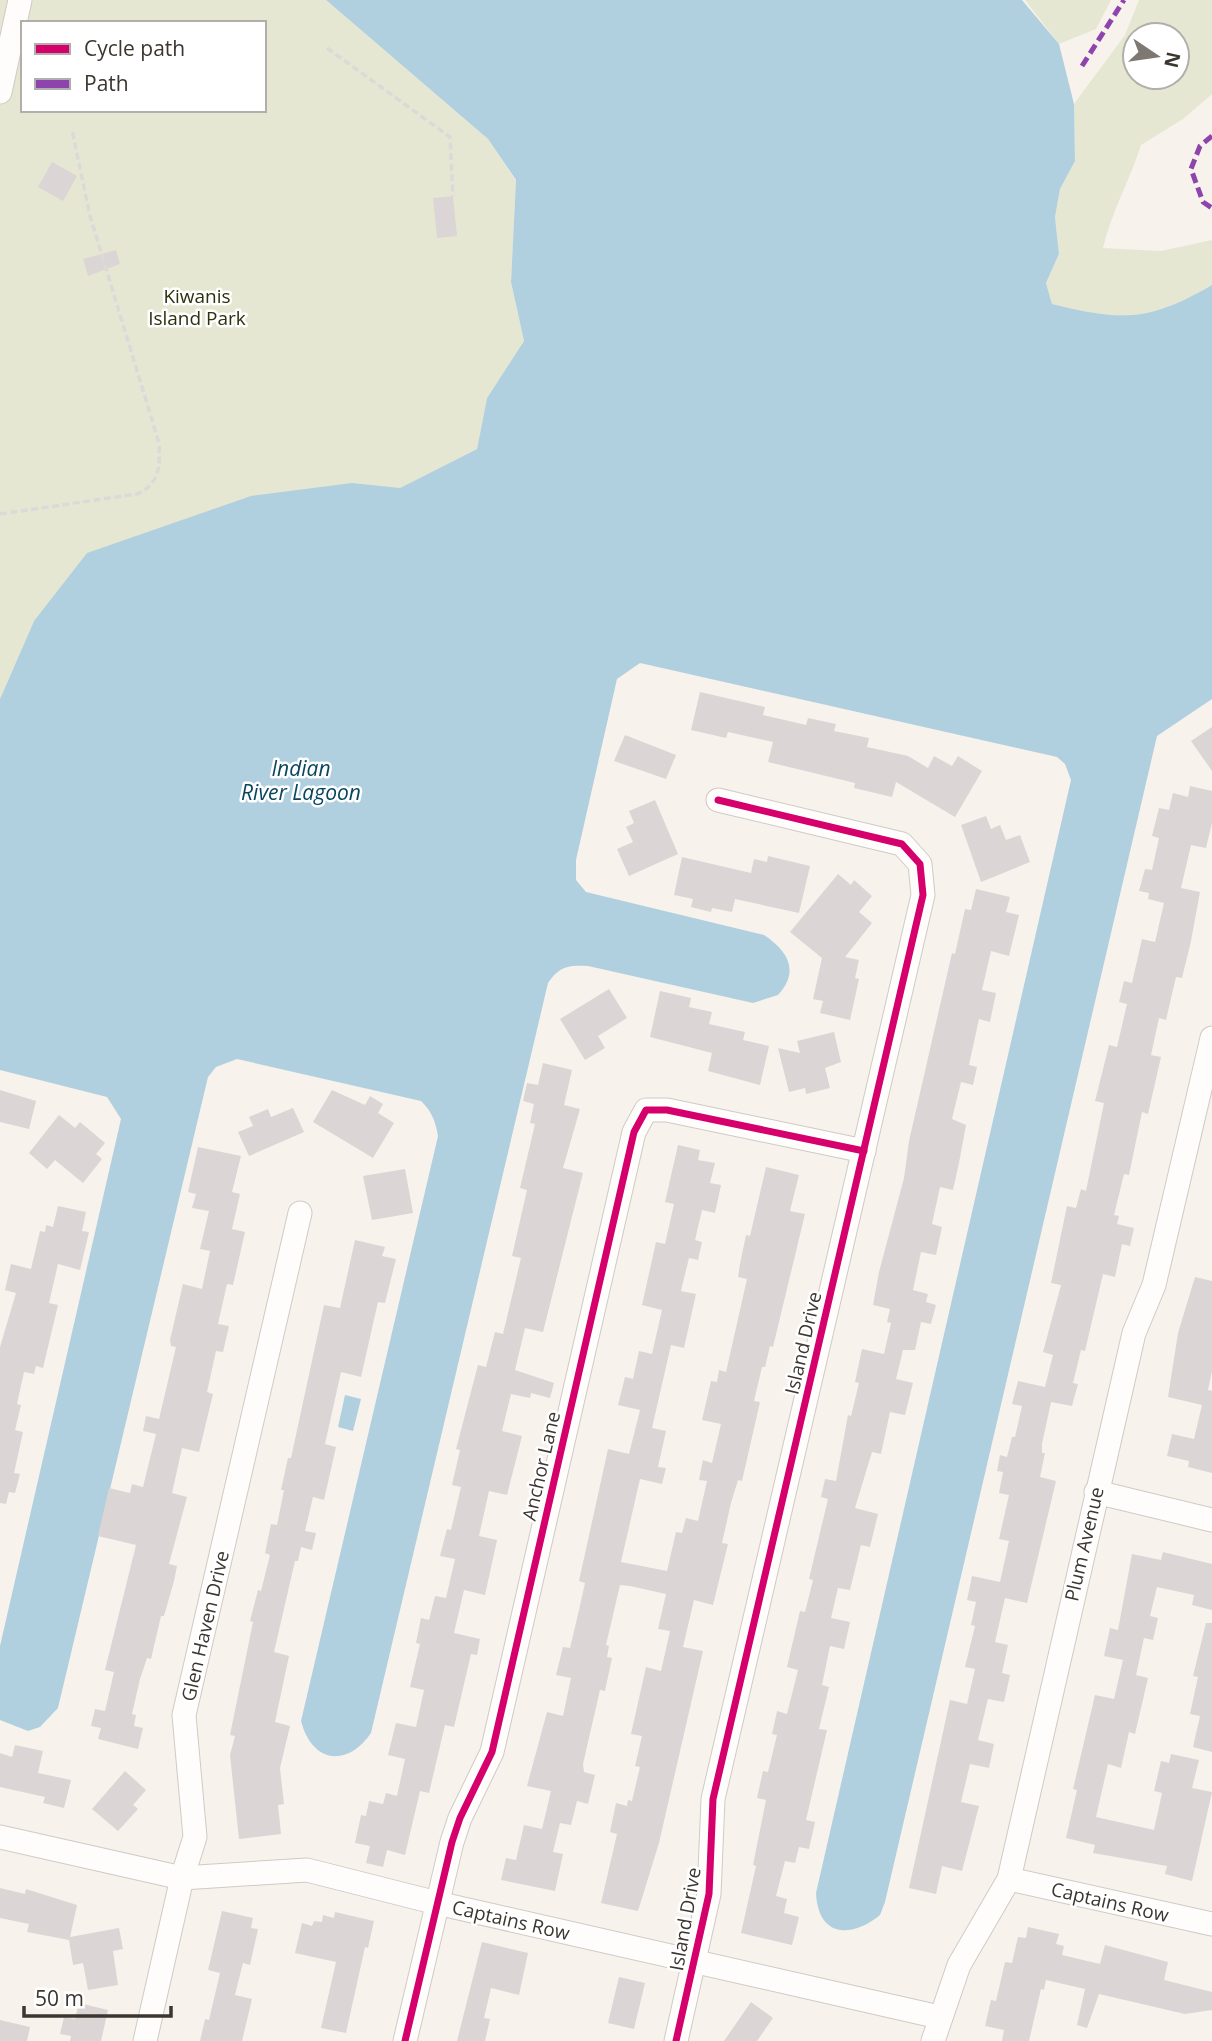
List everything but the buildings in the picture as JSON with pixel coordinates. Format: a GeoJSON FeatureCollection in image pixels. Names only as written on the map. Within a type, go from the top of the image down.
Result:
{"type":"FeatureCollection","features":[{"type":"Feature","properties":{"kind":"street"},"geometry":{"type":"LineString","coordinates":[[0,92],[20,0]]}},
{"type":"Feature","properties":{"kind":"street","name":"Island Drive"},"geometry":{"type":"LineString","coordinates":[[676,2041],[709,1894],[713,1799],[923,895],[920,864],[902,844],[718,800]]}},
{"type":"Feature","properties":{"kind":"street","name":"Plum Avenue"},"geometry":{"type":"LineString","coordinates":[[933,2041],[959,1965],[1009,1879],[1134,1333],[1154,1285],[1212,1038]]}},
{"type":"Feature","properties":{"kind":"street","name":"Anchor Lane"},"geometry":{"type":"LineString","coordinates":[[405,2041],[460,1818],[492,1752],[634,1132],[646,1110],[667,1110],[864,1151]]}},
{"type":"Feature","properties":{"kind":"street","name":"Glen Haven Drive"},"geometry":{"type":"LineString","coordinates":[[145,2041],[182,1878],[195,1837],[184,1715],[300,1213]]}},
{"type":"Feature","properties":{"kind":"street"},"geometry":{"type":"LineString","coordinates":[[1096,1492],[1212,1520]]}},
{"type":"Feature","properties":{"kind":"street","name":"Captains Row"},"geometry":{"type":"LineString","coordinates":[[0,1837],[182,1878],[307,1870],[437,1903],[939,2017]]}},
{"type":"Feature","properties":{"kind":"street","name":"Captains Row"},"geometry":{"type":"LineString","coordinates":[[1009,1879],[1212,1924]]}},
{"type":"Feature","properties":{"kind":"path"},"geometry":{"type":"LineString","coordinates":[[327,48],[450,138],[453,196]]}},
{"type":"Feature","properties":{"kind":"path"},"geometry":{"type":"LineString","coordinates":[[0,514],[137,494],[150,488],[160,469],[159,443],[90,216],[72,130]]}},
{"type":"Feature","properties":{"kind":"green space","name":"Kiwanis Island Park"},"geometry":{"type":"Polygon","coordinates":[[[0,0],[326,0],[488,139],[516,181],[511,282],[524,341],[487,398],[477,449],[400,488],[34,621],[0,699],[0,0]]]}},
{"type":"Feature","properties":{"kind":"green space"},"geometry":{"type":"Polygon","coordinates":[[[1025,0],[1111,0],[1096,29],[1059,44],[1025,0]]]}},
{"type":"Feature","properties":{"kind":"green space"},"geometry":{"type":"Polygon","coordinates":[[[1139,0],[1212,0],[1212,94],[1183,119],[1141,145],[1103,248],[1161,251],[1212,240],[1212,285],[1170,306],[1134,315],[1098,313],[1052,304],[1046,283],[1059,254],[1055,217],[1060,189],[1075,161],[1074,104],[1121,40],[1121,91],[1191,91],[1191,21],[1131,21],[1139,0]]]}},
{"type":"Feature","properties":{"kind":"water","name":"Indian River Lagoon"},"geometry":{"type":"Polygon","coordinates":[[[326,0],[1022,0],[1059,44],[1074,104],[1075,161],[1060,189],[1055,217],[1059,254],[1046,283],[1052,304],[1098,313],[1134,315],[1170,306],[1212,285],[1212,699],[1157,736],[885,1902],[880,1915],[858,1928],[848,1930],[829,1926],[818,1908],[816,1893],[1071,780],[1065,764],[1057,757],[640,663],[617,679],[576,860],[576,880],[586,892],[764,935],[785,955],[790,970],[785,986],[778,995],[753,1003],[588,966],[565,968],[556,973],[548,983],[371,1733],[351,1752],[331,1756],[313,1746],[301,1721],[438,1136],[436,1125],[421,1101],[237,1059],[216,1067],[208,1077],[58,1708],[40,1727],[28,1731],[0,1720],[0,1646],[121,1119],[107,1097],[0,1070],[0,699],[34,621],[87,553],[251,496],[352,483],[400,488],[477,449],[487,398],[524,341],[511,282],[516,180],[488,139],[326,0]]]}},
{"type":"Feature","properties":{"kind":"water"},"geometry":{"type":"Polygon","coordinates":[[[345,1395],[361,1399],[353,1431],[338,1427],[345,1395]]]}},
{"type":"Feature","properties":{"kind":"marked path"},"geometry":{"type":"LineString","coordinates":[[1082,66],[1124,0]]}},
{"type":"Feature","properties":{"kind":"marked path"},"geometry":{"type":"LineString","coordinates":[[1212,136],[1200,146],[1191,169],[1203,202],[1212,208]]}},
{"type":"Feature","properties":{"kind":"cycle path"},"geometry":{"type":"LineString","coordinates":[[676,2041],[709,1894],[713,1799],[923,895],[920,864],[902,844],[718,800]]}},
{"type":"Feature","properties":{"kind":"cycle path"},"geometry":{"type":"LineString","coordinates":[[405,2041],[452,1842],[460,1818],[492,1752],[634,1132],[646,1110],[667,1110],[864,1151]]}}]}
